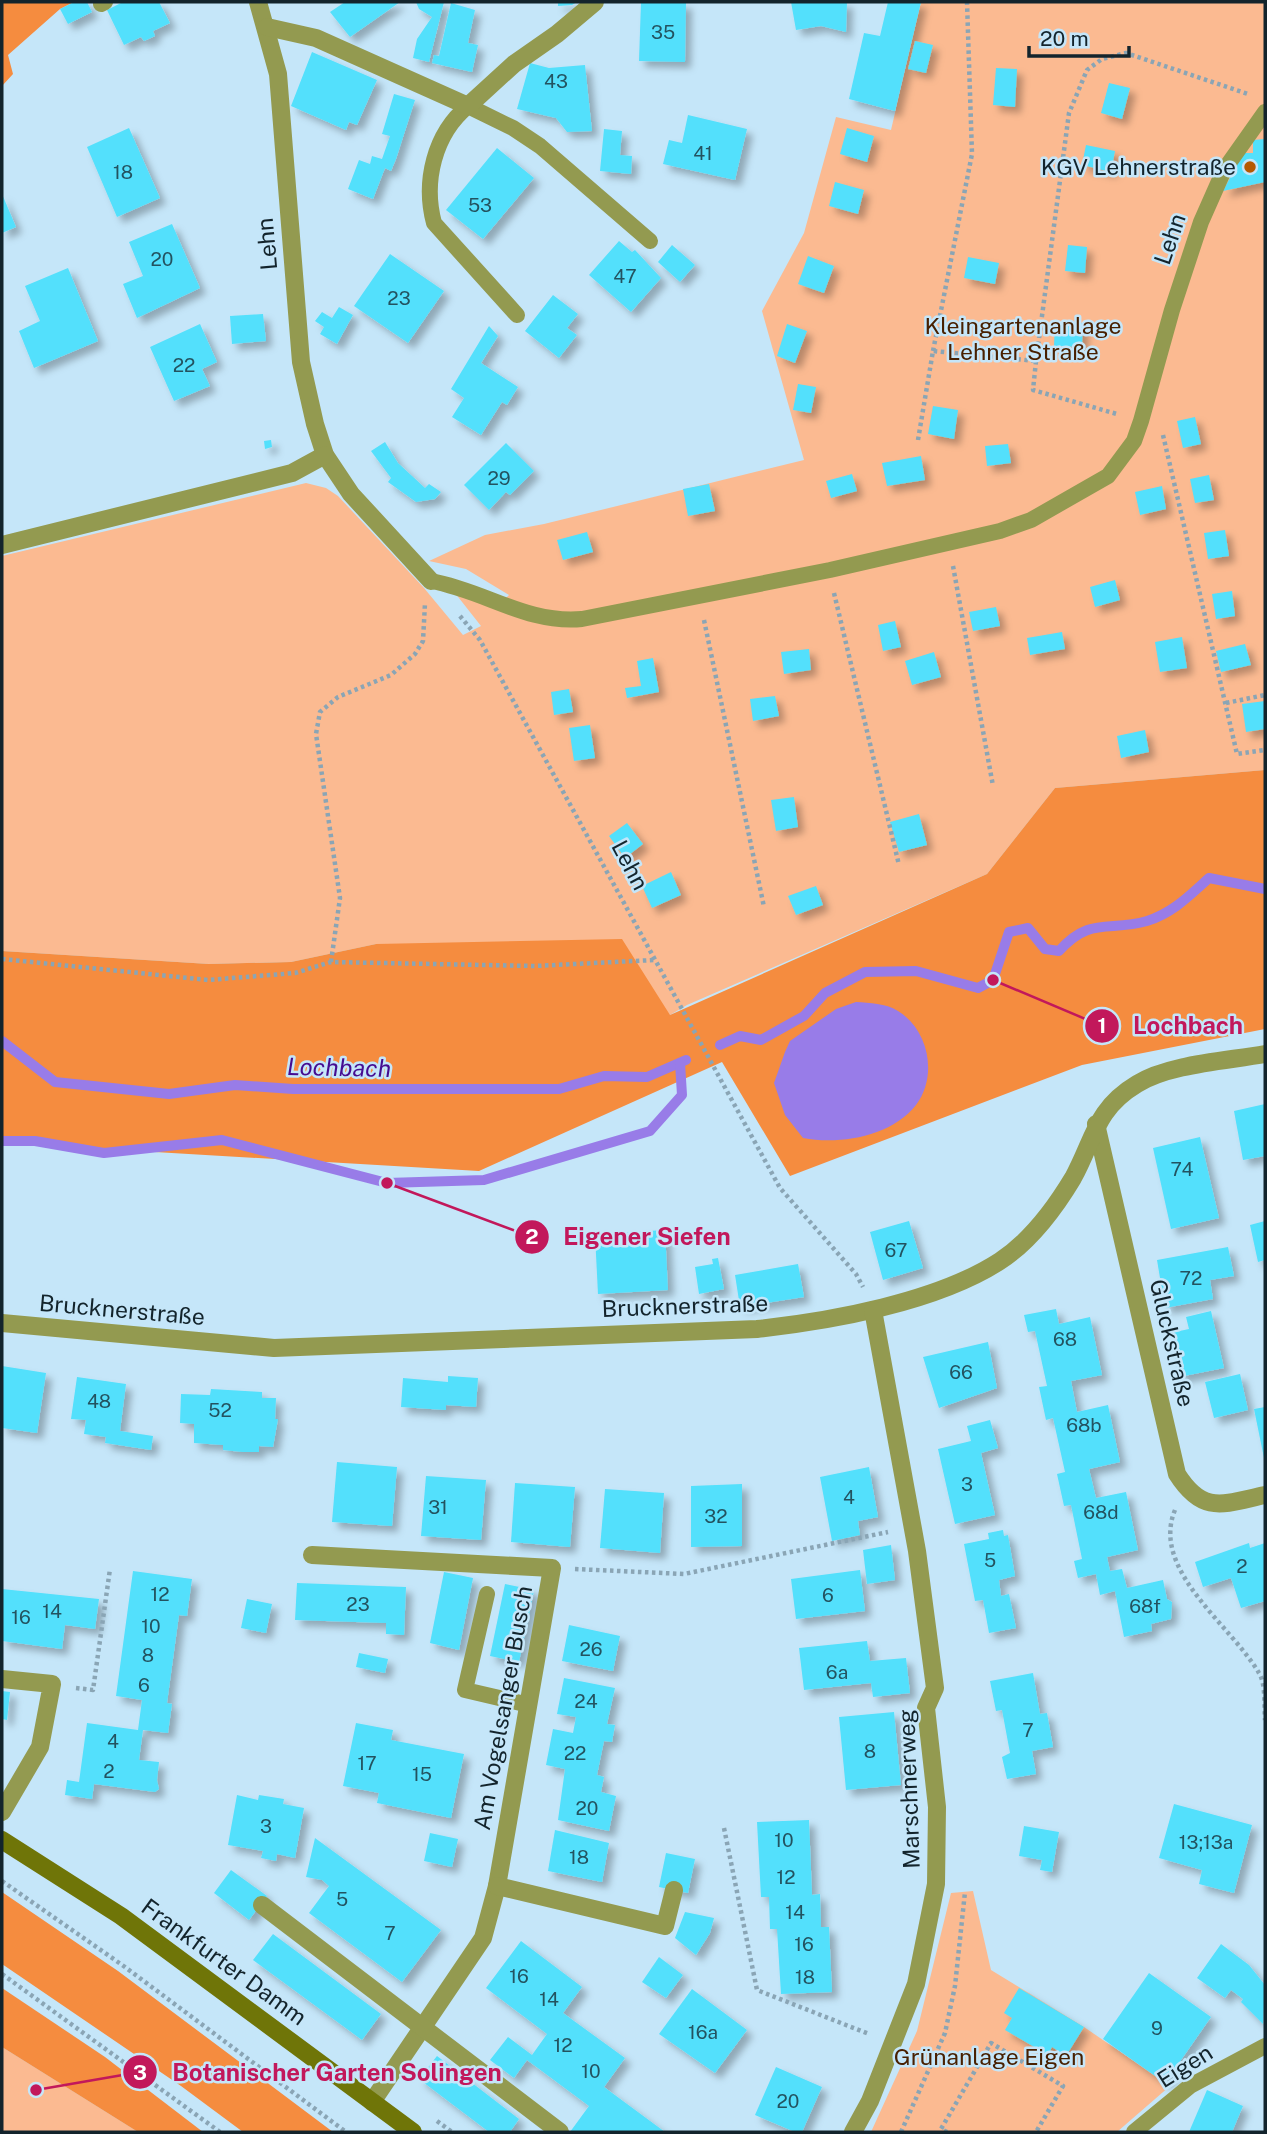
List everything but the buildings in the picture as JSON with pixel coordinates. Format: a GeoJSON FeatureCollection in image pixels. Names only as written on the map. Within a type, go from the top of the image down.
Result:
{"type":"FeatureCollection","features":[{"type":"Feature","properties":{"kind":"main road","name":"Frankfurter Damm"},"geometry":{"type":"LineString","coordinates":[[2,1840],[121,1916],[412,2132]]}},
{"type":"Feature","properties":{"kind":"street","name":"Lehn"},"geometry":{"type":"LineString","coordinates":[[258,2],[278,74],[302,362],[325,455],[351,494],[432,582]]}},
{"type":"Feature","properties":{"kind":"street"},"geometry":{"type":"LineString","coordinates":[[267,27],[316,38],[468,106],[514,64],[557,34],[595,2]]}},
{"type":"Feature","properties":{"kind":"street"},"geometry":{"type":"LineString","coordinates":[[2,545],[292,473],[325,455]]}},
{"type":"Feature","properties":{"kind":"street","name":"Brucknerstraße"},"geometry":{"type":"LineString","coordinates":[[2,1323],[299,1348],[580,1334],[757,1329],[822,1322],[873,1310],[957,1282],[1001,1261],[1052,1208],[1073,1177],[1096,1124],[1112,1102],[1138,1083],[1167,1072],[1265,1054]]}},
{"type":"Feature","properties":{"kind":"street","name":"Gluckstraße"},"geometry":{"type":"LineString","coordinates":[[1096,1124],[1177,1474],[1185,1486]]}},
{"type":"Feature","properties":{"kind":"street","name":"Marschnerweg"},"geometry":{"type":"LineString","coordinates":[[853,2132],[870,2101],[916,1984],[936,1884],[937,1807],[926,1708],[935,1688],[913,1527],[873,1310]]}},
{"type":"Feature","properties":{"kind":"street"},"geometry":{"type":"LineString","coordinates":[[1185,1486],[1195,1499],[1210,1503],[1225,1504],[1265,1495]]}},
{"type":"Feature","properties":{"kind":"street","name":"Am Vogelsanger Busch"},"geometry":{"type":"LineString","coordinates":[[312,1555],[552,1569],[497,1886],[483,1938],[372,2102]]}},
{"type":"Feature","properties":{"kind":"street"},"geometry":{"type":"LineString","coordinates":[[2,1679],[52,1684],[40,1748],[2,1812]]}},
{"type":"Feature","properties":{"kind":"street"},"geometry":{"type":"LineString","coordinates":[[497,1886],[665,1926],[674,1890]]}},
{"type":"Feature","properties":{"kind":"street"},"geometry":{"type":"LineString","coordinates":[[262,1905],[560,2132]]}},
{"type":"Feature","properties":{"kind":"lane"},"geometry":{"type":"LineString","coordinates":[[517,315],[434,223],[429,205],[430,173],[443,138],[452,119],[468,106],[513,128],[540,146],[650,242]]}},
{"type":"Feature","properties":{"kind":"lane","name":"Lehn"},"geometry":{"type":"LineString","coordinates":[[432,582],[456,586],[526,615],[563,621],[949,545],[1031,520],[1080,494],[1116,468],[1134,441],[1142,421],[1172,310],[1202,222],[1224,170],[1265,112]]}},
{"type":"Feature","properties":{"kind":"lane"},"geometry":{"type":"LineString","coordinates":[[487,1594],[465,1690],[529,1705]]}},
{"type":"Feature","properties":{"kind":"lane","name":"Eigen"},"geometry":{"type":"LineString","coordinates":[[1134,2132],[1190,2086],[1265,2046]]}},
{"type":"Feature","properties":{"kind":"path"},"geometry":{"type":"LineString","coordinates":[[918,440],[972,154],[967,2]]}},
{"type":"Feature","properties":{"kind":"path"},"geometry":{"type":"LineString","coordinates":[[1142,421],[1033,390],[1069,113],[1087,70],[1102,59],[1126,53],[1252,96]]}},
{"type":"Feature","properties":{"kind":"path"},"geometry":{"type":"LineString","coordinates":[[933,351],[1036,361]]}},
{"type":"Feature","properties":{"kind":"path"},"geometry":{"type":"LineString","coordinates":[[1160,426],[1237,754],[1265,750]]}},
{"type":"Feature","properties":{"kind":"path"},"geometry":{"type":"LineString","coordinates":[[952,563],[993,786]]}},
{"type":"Feature","properties":{"kind":"path"},"geometry":{"type":"LineString","coordinates":[[331,962],[340,898],[316,734],[320,712],[338,697],[391,674],[415,654],[423,642],[425,590],[432,582]]}},
{"type":"Feature","properties":{"kind":"path","name":"Lehn"},"geometry":{"type":"LineString","coordinates":[[432,582],[480,640],[780,1188],[856,1274],[873,1310]]}},
{"type":"Feature","properties":{"kind":"path"},"geometry":{"type":"LineString","coordinates":[[834,594],[899,865]]}},
{"type":"Feature","properties":{"kind":"path"},"geometry":{"type":"LineString","coordinates":[[706,628],[764,907]]}},
{"type":"Feature","properties":{"kind":"path"},"geometry":{"type":"LineString","coordinates":[[1226,703],[1265,695]]}},
{"type":"Feature","properties":{"kind":"path"},"geometry":{"type":"LineString","coordinates":[[2,959],[208,980],[295,973],[331,962],[536,966],[654,960]]}},
{"type":"Feature","properties":{"kind":"path"},"geometry":{"type":"LineString","coordinates":[[1185,1486],[1168,1527],[1177,1567],[1261,1675],[1265,1720]]}},
{"type":"Feature","properties":{"kind":"path"},"geometry":{"type":"LineString","coordinates":[[552,1569],[684,1574],[913,1527]]}},
{"type":"Feature","properties":{"kind":"path"},"geometry":{"type":"LineString","coordinates":[[52,1684],[93,1690],[110,1569]]}},
{"type":"Feature","properties":{"kind":"path"},"geometry":{"type":"LineString","coordinates":[[724,1828],[757,1990],[893,2043]]}},
{"type":"Feature","properties":{"kind":"path"},"geometry":{"type":"LineString","coordinates":[[2,1881],[125,1968],[346,2132]]}},
{"type":"Feature","properties":{"kind":"path"},"geometry":{"type":"LineString","coordinates":[[901,2132],[927,2080],[945,2033],[954,1986],[965,1892]]}},
{"type":"Feature","properties":{"kind":"path"},"geometry":{"type":"LineString","coordinates":[[2,1974],[220,2132]]}},
{"type":"Feature","properties":{"kind":"path"},"geometry":{"type":"LineString","coordinates":[[947,2132],[941,2129],[991,2043],[1063,2086],[1036,2132]]}},
{"type":"Feature","properties":{"kind":"green space","name":"Kleingartenanlage Lehner Straße"},"geometry":{"type":"Polygon","coordinates":[[[921,2],[1265,2],[1265,770],[1055,788],[987,874],[687,1005],[670,1015],[376,944],[291,962],[209,964],[2,951],[2,556],[306,483],[326,488],[338,496],[424,588],[463,635],[481,626],[455,593],[501,603],[509,595],[466,569],[429,561],[485,535],[544,524],[804,460],[762,311],[804,233],[836,117],[891,130],[921,2]]]}},
{"type":"Feature","properties":{"kind":"green space","name":"Grünanlage Eigen"},"geometry":{"type":"Polygon","coordinates":[[[973,1891],[991,1970],[1084,2027],[1170,2086],[1117,2132],[871,2132],[917,2031],[951,1893],[973,1891]]]}},
{"type":"Feature","properties":{"kind":"green space"},"geometry":{"type":"Polygon","coordinates":[[[2,2047],[138,2132],[2,2132],[2,2047]]]}},
{"type":"Feature","properties":{"kind":"shaded area"},"geometry":{"type":"Polygon","coordinates":[[[2,2],[74,2],[60,9],[8,55],[13,74],[2,86],[2,2]]]}},
{"type":"Feature","properties":{"kind":"shaded area"},"geometry":{"type":"Polygon","coordinates":[[[1265,770],[1265,1029],[1082,1065],[790,1176],[722,1062],[479,1171],[37,1145],[2,1146],[2,951],[209,964],[291,962],[376,944],[622,939],[670,1015],[987,874],[1055,788],[1265,770]]]}},
{"type":"Feature","properties":{"kind":"shaded area"},"geometry":{"type":"Polygon","coordinates":[[[856,1002],[893,1008],[909,1019],[923,1041],[927,1054],[927,1081],[923,1093],[905,1116],[879,1131],[848,1139],[803,1138],[785,1115],[774,1083],[785,1052],[790,1041],[836,1009],[856,1002]]]}},
{"type":"Feature","properties":{"kind":"shaded area"},"geometry":{"type":"Polygon","coordinates":[[[2,1892],[118,1971],[333,2132],[243,2132],[181,2086],[2,1964],[2,1892]]]}},
{"type":"Feature","properties":{"kind":"shaded area"},"geometry":{"type":"Polygon","coordinates":[[[2,1988],[105,2057],[203,2132],[138,2132],[2,2047],[2,1988]]]}},
{"type":"Feature","properties":{"kind":"waterway","name":"Lochbach"},"geometry":{"type":"LineString","coordinates":[[720,1045],[740,1036],[761,1040],[804,1016],[825,993],[865,972],[916,971],[978,988],[993,980],[1009,932],[1028,928],[1045,949],[1059,951],[1070,940],[1090,929],[1134,924],[1156,918],[1181,903],[1209,878],[1265,889]]}},
{"type":"Feature","properties":{"kind":"waterway","name":"Lochbach"},"geometry":{"type":"LineString","coordinates":[[2,1041],[55,1082],[169,1094],[235,1085],[293,1089],[559,1089],[604,1076],[647,1077],[686,1060]]}},
{"type":"Feature","properties":{"kind":"waterway"},"geometry":{"type":"LineString","coordinates":[[2,1141],[35,1141],[104,1153],[222,1140],[387,1183],[484,1180],[650,1131],[682,1095],[680,1063]]}},
{"type":"Feature","properties":{"kind":"place","name":"KGV Lehnerstraße"},"geometry":{"type":"Point","coordinates":[1250,167]}},
{"type":"Feature","properties":{"kind":"place","name":"Lochbach"},"geometry":{"type":"Point","coordinates":[993,980]}},
{"type":"Feature","properties":{"kind":"place","name":"Eigener Siefen"},"geometry":{"type":"Point","coordinates":[387,1183]}},
{"type":"Feature","properties":{"kind":"place","name":"Botanischer Garten Solingen"},"geometry":{"type":"Point","coordinates":[36,2090]}}]}
